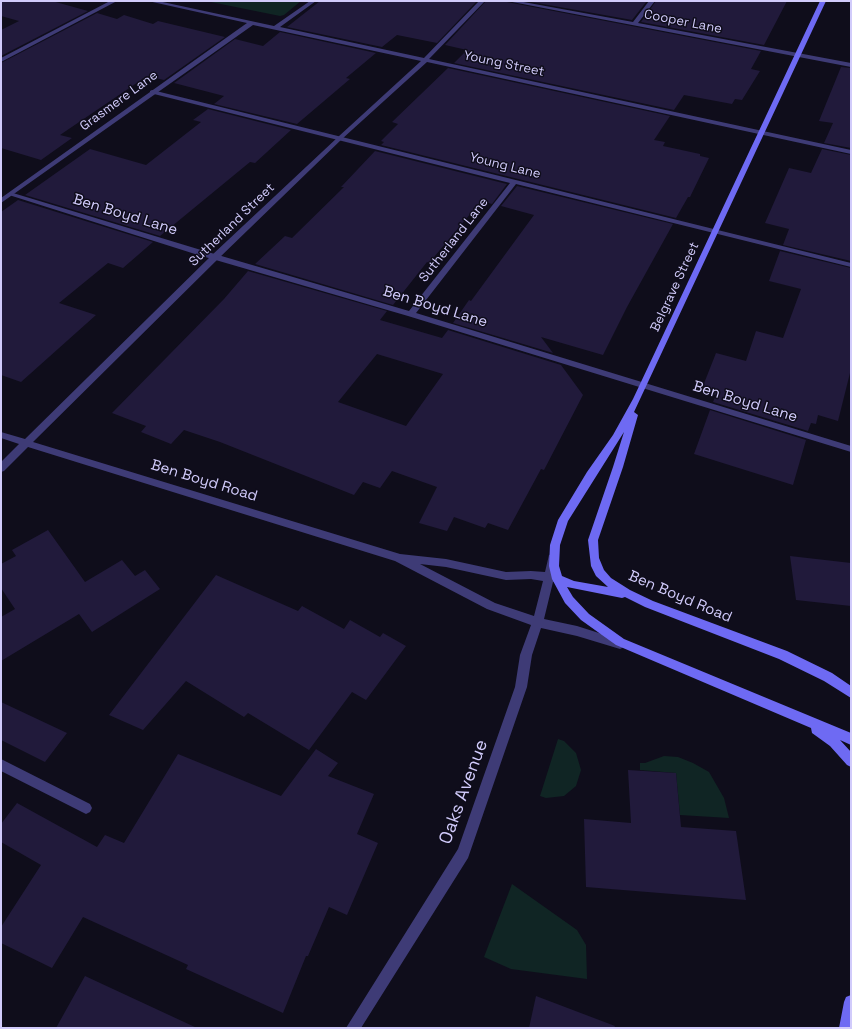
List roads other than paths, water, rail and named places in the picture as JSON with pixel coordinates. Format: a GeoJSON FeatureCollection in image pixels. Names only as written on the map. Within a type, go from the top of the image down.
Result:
{"type":"FeatureCollection","features":[{"type":"Feature","properties":{"kind":"main road","name":"Belgrave Street"},"geometry":{"type":"LineString","coordinates":[[555,545],[563,520],[570,507],[616,437],[637,399],[823,1]]}},
{"type":"Feature","properties":{"kind":"main road","name":"Ben Boyd Road"},"geometry":{"type":"LineString","coordinates":[[637,399],[618,467],[596,528],[592,548],[596,566],[607,581],[626,593],[783,656],[828,677],[851,693]]}},
{"type":"Feature","properties":{"kind":"main road","name":"Ben Boyd Road"},"geometry":{"type":"LineString","coordinates":[[553,578],[577,609],[611,636],[632,647],[851,739]]}},
{"type":"Feature","properties":{"kind":"main road"},"geometry":{"type":"LineString","coordinates":[[553,578],[641,600]]}},
{"type":"Feature","properties":{"kind":"main road"},"geometry":{"type":"LineString","coordinates":[[790,714],[834,742],[851,761]]}},
{"type":"Feature","properties":{"kind":"main road"},"geometry":{"type":"LineString","coordinates":[[846,1028],[851,1002]]}},
{"type":"Feature","properties":{"kind":"street"},"geometry":{"type":"LineString","coordinates":[[1,60],[114,1]]}},
{"type":"Feature","properties":{"kind":"street","name":"Young Street"},"geometry":{"type":"LineString","coordinates":[[151,1],[427,59],[851,152]]}},
{"type":"Feature","properties":{"kind":"street"},"geometry":{"type":"LineString","coordinates":[[276,27],[312,1]]}},
{"type":"Feature","properties":{"kind":"street","name":"Sutherland Street"},"geometry":{"type":"LineString","coordinates":[[1,468],[215,257],[340,138],[427,59],[482,1]]}},
{"type":"Feature","properties":{"kind":"street","name":"Cooper Lane"},"geometry":{"type":"LineString","coordinates":[[510,1],[851,65]]}},
{"type":"Feature","properties":{"kind":"street"},"geometry":{"type":"LineString","coordinates":[[634,24],[652,1]]}},
{"type":"Feature","properties":{"kind":"street","name":"Grasmere Lane"},"geometry":{"type":"LineString","coordinates":[[1,201],[252,22]]}},
{"type":"Feature","properties":{"kind":"street","name":"Young Lane"},"geometry":{"type":"LineString","coordinates":[[152,92],[851,265]]}},
{"type":"Feature","properties":{"kind":"street","name":"Sutherland Lane"},"geometry":{"type":"LineString","coordinates":[[411,314],[515,181]]}},
{"type":"Feature","properties":{"kind":"street","name":"Ben Boyd Lane"},"geometry":{"type":"LineString","coordinates":[[11,194],[215,257],[411,314],[851,450]]}},
{"type":"Feature","properties":{"kind":"street","name":"Ben Boyd Road"},"geometry":{"type":"LineString","coordinates":[[1,435],[398,558],[491,606],[537,622],[577,631],[632,647]]}},
{"type":"Feature","properties":{"kind":"street","name":"Oaks Avenue"},"geometry":{"type":"LineString","coordinates":[[353,1028],[463,853],[521,687],[526,655],[553,578],[555,545]]}},
{"type":"Feature","properties":{"kind":"street","name":"Ben Boyd Road"},"geometry":{"type":"LineString","coordinates":[[398,558],[446,563],[506,576],[531,575],[553,578]]}},
{"type":"Feature","properties":{"kind":"street"},"geometry":{"type":"LineString","coordinates":[[1,765],[86,808]]}}]}
